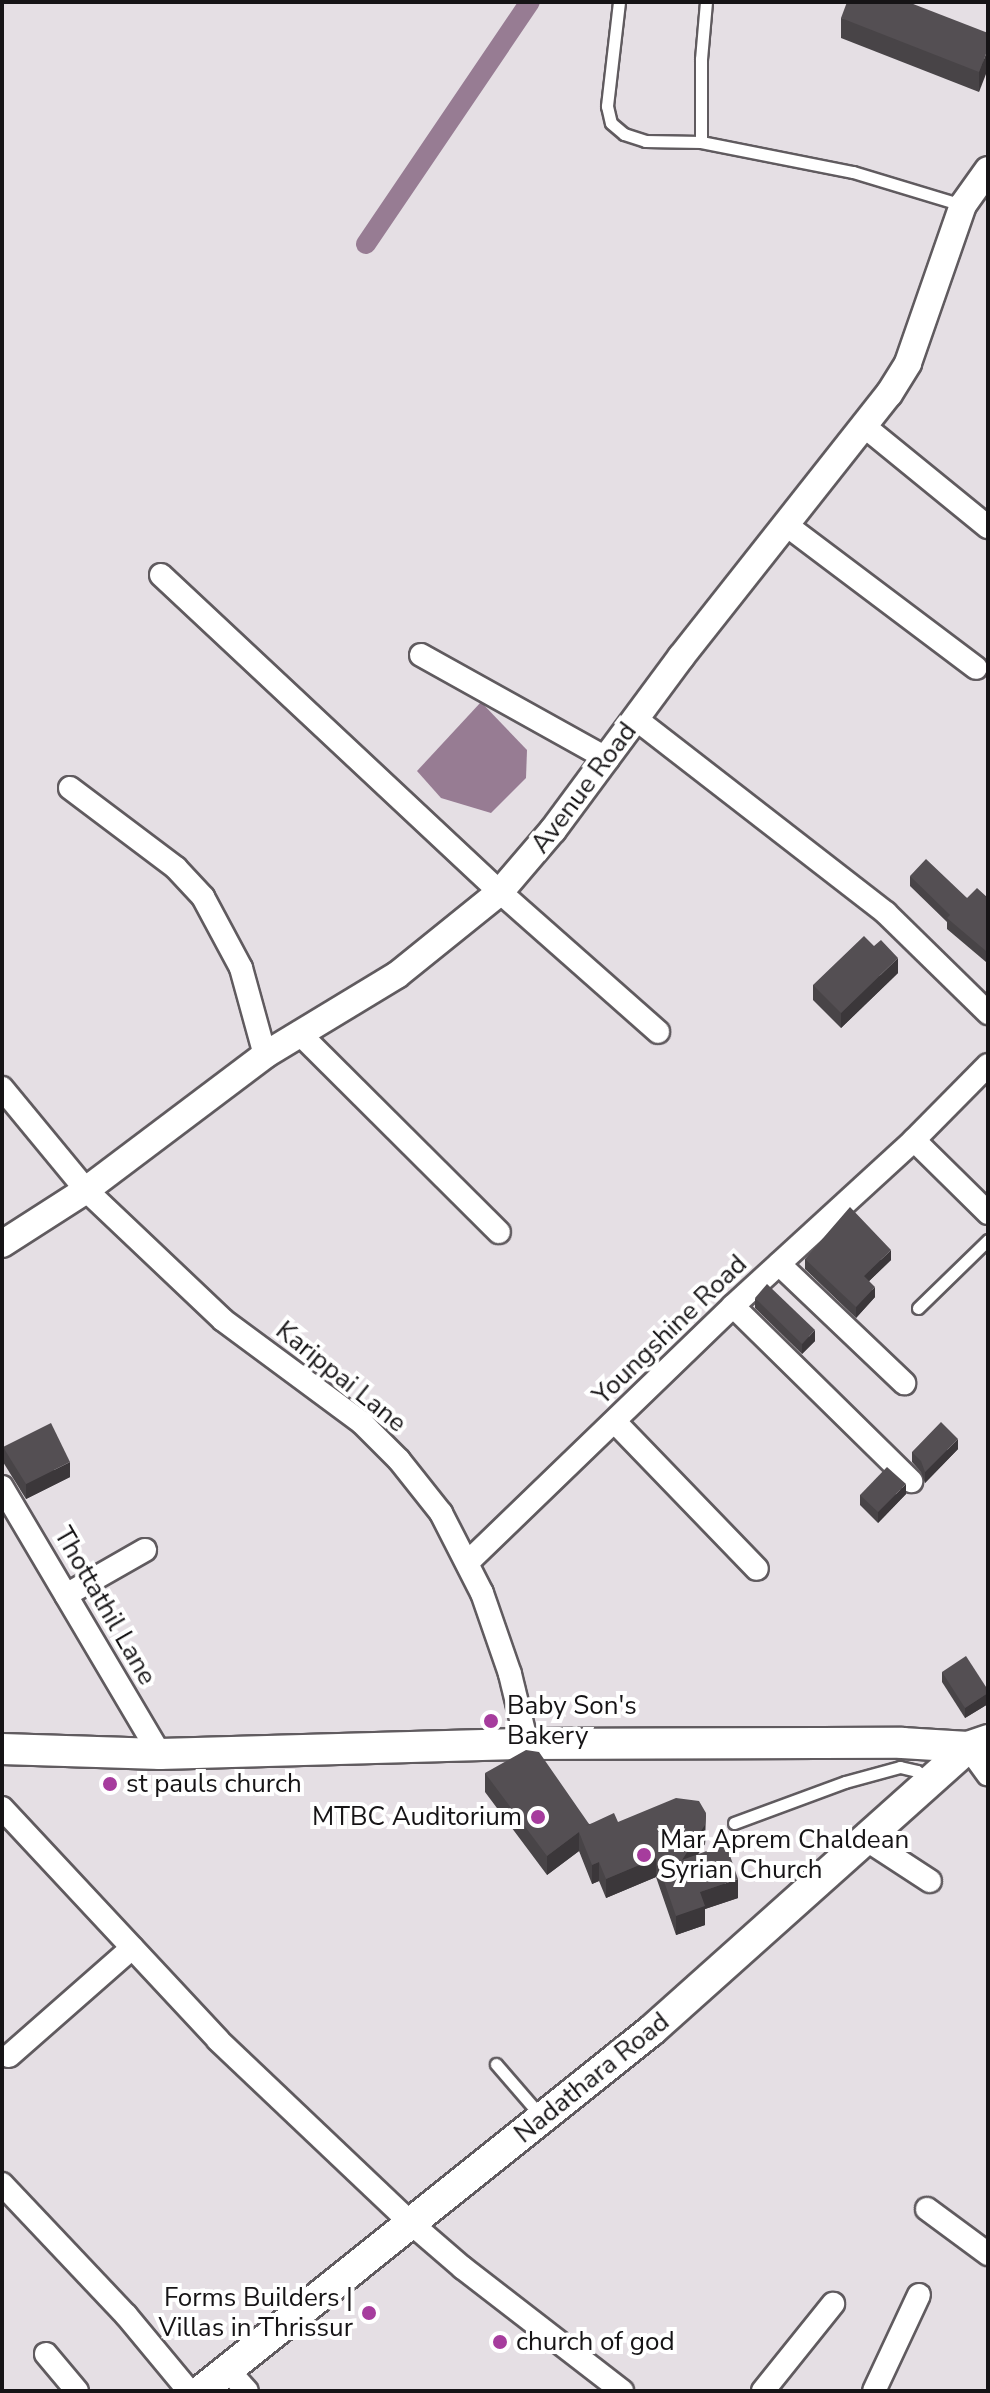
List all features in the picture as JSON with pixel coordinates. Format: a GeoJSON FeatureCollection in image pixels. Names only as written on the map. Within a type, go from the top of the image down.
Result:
{"type":"FeatureCollection","features":[{"type":"Feature","properties":{"kind":"main road"},"geometry":{"type":"LineString","coordinates":[[2,1749],[160,1754],[527,1744],[978,1744]]}},
{"type":"Feature","properties":{"kind":"main road","name":"Nadathara Road"},"geometry":{"type":"LineString","coordinates":[[201,2391],[238,2380],[412,2224],[652,2030],[930,1782],[978,1744]]}},
{"type":"Feature","properties":{"kind":"street","name":"Avenue Road"},"geometry":{"type":"LineString","coordinates":[[2,1244],[86,1190],[265,1055],[397,975],[500,892],[608,759],[785,524],[864,426],[908,363],[963,205],[988,170]]}},
{"type":"Feature","properties":{"kind":"street"},"geometry":{"type":"LineString","coordinates":[[864,426],[988,527]]}},
{"type":"Feature","properties":{"kind":"street"},"geometry":{"type":"LineString","coordinates":[[785,524],[976,668]]}},
{"type":"Feature","properties":{"kind":"street"},"geometry":{"type":"LineString","coordinates":[[161,575],[500,892],[658,1032]]}},
{"type":"Feature","properties":{"kind":"street"},"geometry":{"type":"LineString","coordinates":[[421,655],[608,759]]}},
{"type":"Feature","properties":{"kind":"street"},"geometry":{"type":"LineString","coordinates":[[636,719],[876,905],[988,1013]]}},
{"type":"Feature","properties":{"kind":"street"},"geometry":{"type":"LineString","coordinates":[[70,788],[176,868],[203,897],[241,968],[265,1055]]}},
{"type":"Feature","properties":{"kind":"street"},"geometry":{"type":"LineString","coordinates":[[299,1033],[499,1232]]}},
{"type":"Feature","properties":{"kind":"street","name":"Youngshine Road"},"geometry":{"type":"LineString","coordinates":[[468,1562],[733,1306],[914,1140],[988,1065]]}},
{"type":"Feature","properties":{"kind":"street","name":"Karippai Lane"},"geometry":{"type":"LineString","coordinates":[[2,1088],[86,1190],[223,1320],[362,1423],[399,1460],[441,1513],[468,1562],[510,1674],[527,1744]]}},
{"type":"Feature","properties":{"kind":"street"},"geometry":{"type":"LineString","coordinates":[[914,1140],[988,1213]]}},
{"type":"Feature","properties":{"kind":"street"},"geometry":{"type":"LineString","coordinates":[[779,1264],[904,1383]]}},
{"type":"Feature","properties":{"kind":"street"},"geometry":{"type":"LineString","coordinates":[[733,1306],[911,1481]]}},
{"type":"Feature","properties":{"kind":"street"},"geometry":{"type":"LineString","coordinates":[[615,1422],[757,1569]]}},
{"type":"Feature","properties":{"kind":"street","name":"Thottathil Lane"},"geometry":{"type":"LineString","coordinates":[[2,1487],[160,1754]]}},
{"type":"Feature","properties":{"kind":"street"},"geometry":{"type":"LineString","coordinates":[[66,1595],[145,1550]]}},
{"type":"Feature","properties":{"kind":"street"},"geometry":{"type":"LineString","coordinates":[[978,1744],[988,1775]]}},
{"type":"Feature","properties":{"kind":"street"},"geometry":{"type":"LineString","coordinates":[[3,1812],[218,2040],[412,2224],[463,2268],[622,2391]]}},
{"type":"Feature","properties":{"kind":"street"},"geometry":{"type":"LineString","coordinates":[[867,1840],[930,1881]]}},
{"type":"Feature","properties":{"kind":"street"},"geometry":{"type":"LineString","coordinates":[[9,2056],[132,1948]]}},
{"type":"Feature","properties":{"kind":"street"},"geometry":{"type":"LineString","coordinates":[[2,2184],[126,2315],[189,2391]]}},
{"type":"Feature","properties":{"kind":"street"},"geometry":{"type":"LineString","coordinates":[[927,2209],[988,2254]]}},
{"type":"Feature","properties":{"kind":"street"},"geometry":{"type":"LineString","coordinates":[[874,2391],[919,2295]]}},
{"type":"Feature","properties":{"kind":"street"},"geometry":{"type":"LineString","coordinates":[[763,2391],[833,2304]]}},
{"type":"Feature","properties":{"kind":"street"},"geometry":{"type":"LineString","coordinates":[[46,2354],[77,2391]]}},
{"type":"Feature","properties":{"kind":"lane"},"geometry":{"type":"LineString","coordinates":[[619,2],[607,106],[611,123],[624,134],[645,141],[701,142],[853,172],[963,205]]}},
{"type":"Feature","properties":{"kind":"lane"},"geometry":{"type":"LineString","coordinates":[[701,142],[700,83],[706,2]]}},
{"type":"Feature","properties":{"kind":"lane"},"geometry":{"type":"LineString","coordinates":[[918,1308],[988,1240]]}},
{"type":"Feature","properties":{"kind":"lane"},"geometry":{"type":"LineString","coordinates":[[734,1823],[845,1782],[900,1767],[917,1771],[930,1782]]}},
{"type":"Feature","properties":{"kind":"lane"},"geometry":{"type":"LineString","coordinates":[[496,2064],[544,2119]]}},
{"type":"Feature","properties":{"kind":"shaded area"},"geometry":{"type":"Polygon","coordinates":[[[481,702],[527,750],[526,778],[491,813],[441,798],[417,771],[481,702]]]}},
{"type":"Feature","properties":{"kind":"building"},"geometry":{"type":"Polygon","coordinates":[[[847,2],[908,2],[988,33],[988,49],[979,72],[841,18],[847,2]]]}},
{"type":"Feature","properties":{"kind":"building"},"geometry":{"type":"Polygon","coordinates":[[[926,859],[967,898],[977,888],[988,898],[988,950],[947,918],[950,915],[910,876],[926,859]]]}},
{"type":"Feature","properties":{"kind":"building"},"geometry":{"type":"Polygon","coordinates":[[[864,936],[874,946],[881,940],[898,958],[841,1013],[813,985],[864,936]]]}},
{"type":"Feature","properties":{"kind":"building"},"geometry":{"type":"Polygon","coordinates":[[[850,1207],[891,1250],[864,1276],[875,1287],[856,1307],[805,1259],[850,1207]]]}},
{"type":"Feature","properties":{"kind":"building"},"geometry":{"type":"Polygon","coordinates":[[[767,1284],[815,1330],[802,1344],[755,1298],[767,1284]]]}},
{"type":"Feature","properties":{"kind":"building"},"geometry":{"type":"Polygon","coordinates":[[[941,1422],[958,1439],[925,1472],[921,1461],[912,1452],[941,1422]]]}},
{"type":"Feature","properties":{"kind":"building"},"geometry":{"type":"Polygon","coordinates":[[[51,1423],[70,1462],[26,1484],[3,1447],[51,1423]]]}},
{"type":"Feature","properties":{"kind":"building"},"geometry":{"type":"Polygon","coordinates":[[[887,1467],[906,1484],[878,1512],[860,1495],[887,1467]]]}},
{"type":"Feature","properties":{"kind":"building"},"geometry":{"type":"Polygon","coordinates":[[[966,1656],[988,1693],[965,1708],[942,1672],[966,1656]]]}},
{"type":"Feature","properties":{"kind":"building"},"geometry":{"type":"Polygon","coordinates":[[[526,1750],[539,1752],[589,1824],[586,1826],[614,1813],[618,1822],[676,1798],[699,1801],[706,1813],[705,1825],[682,1860],[726,1844],[738,1879],[700,1892],[705,1906],[676,1916],[656,1858],[606,1879],[599,1862],[592,1865],[579,1832],[547,1856],[485,1773],[526,1750]]]}},
{"type":"Feature","properties":{"kind":"waterway"},"geometry":{"type":"LineString","coordinates":[[366,244],[530,2]]}},
{"type":"Feature","properties":{"kind":"place","name":"Baby Son's Bakery"},"geometry":{"type":"Point","coordinates":[491,1721]}},
{"type":"Feature","properties":{"kind":"place","name":"st pauls church"},"geometry":{"type":"Point","coordinates":[110,1784]}},
{"type":"Feature","properties":{"kind":"place","name":"MTBC Auditorium"},"geometry":{"type":"Point","coordinates":[538,1817]}},
{"type":"Feature","properties":{"kind":"place","name":"Mar Aprem Chaldean Syrian Church"},"geometry":{"type":"Point","coordinates":[644,1855]}},
{"type":"Feature","properties":{"kind":"place","name":"Forms Builders | Villas in Thrissur"},"geometry":{"type":"Point","coordinates":[369,2313]}},
{"type":"Feature","properties":{"kind":"place","name":"church of god"},"geometry":{"type":"Point","coordinates":[500,2342]}}]}
